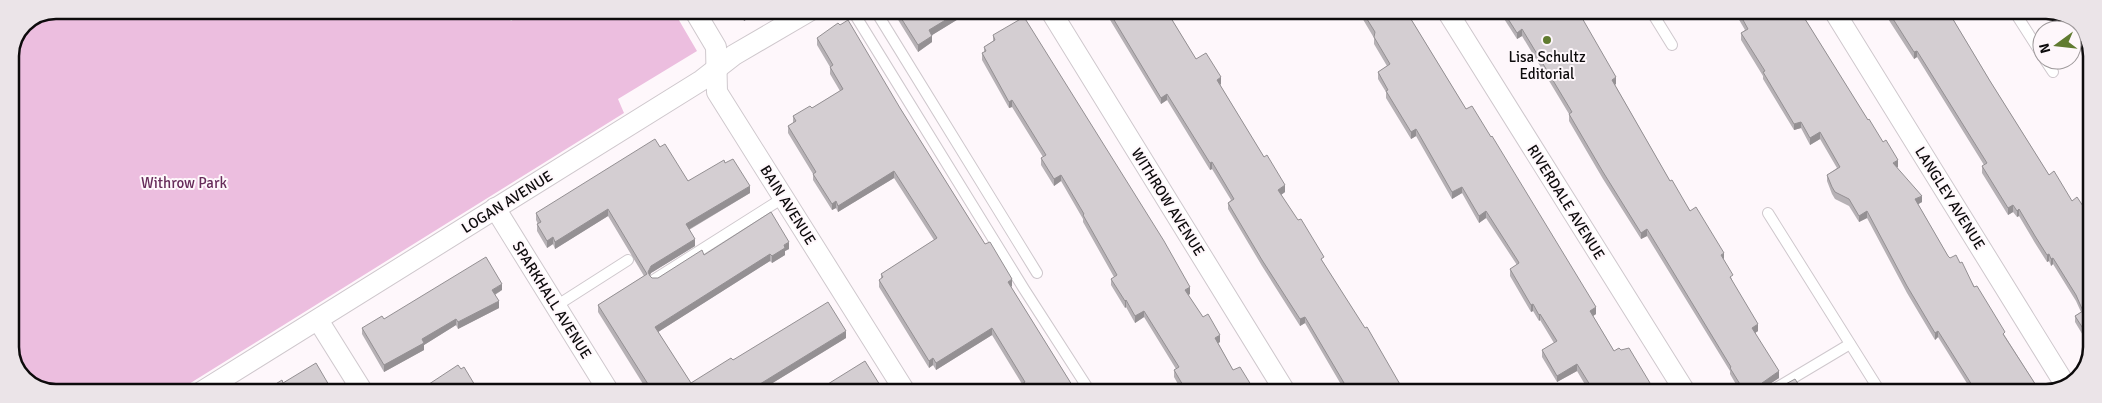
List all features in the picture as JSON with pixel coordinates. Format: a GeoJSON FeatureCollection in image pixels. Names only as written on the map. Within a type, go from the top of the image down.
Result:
{"type":"FeatureCollection","features":[{"type":"Feature","properties":{"kind":"street","name":"BAIN AVENUE"},"geometry":{"type":"LineString","coordinates":[[699,19],[716,47],[717,92],[901,384]]}},
{"type":"Feature","properties":{"kind":"street","name":"LOGAN AVENUE"},"geometry":{"type":"LineString","coordinates":[[215,384],[716,71],[734,55],[796,19]]}},
{"type":"Feature","properties":{"kind":"street","name":"WITHROW AVENUE"},"geometry":{"type":"LineString","coordinates":[[1056,19],[1280,384]]}},
{"type":"Feature","properties":{"kind":"street","name":"RIVERDALE AVENUE"},"geometry":{"type":"LineString","coordinates":[[1452,19],[1680,384]]}},
{"type":"Feature","properties":{"kind":"street","name":"LANGLEY AVENUE"},"geometry":{"type":"LineString","coordinates":[[1839,19],[2062,380]]}},
{"type":"Feature","properties":{"kind":"street","name":"SPARKHALL AVENUE"},"geometry":{"type":"LineString","coordinates":[[495,208],[604,384]]}},
{"type":"Feature","properties":{"kind":"street"},"geometry":{"type":"LineString","coordinates":[[318,320],[358,384]]}},
{"type":"Feature","properties":{"kind":"lane"},"geometry":{"type":"LineString","coordinates":[[858,19],[1024,289],[1085,384]]}},
{"type":"Feature","properties":{"kind":"lane"},"geometry":{"type":"LineString","coordinates":[[880,19],[1037,273]]}},
{"type":"Feature","properties":{"kind":"lane"},"geometry":{"type":"LineString","coordinates":[[1656,19],[1672,45]]}},
{"type":"Feature","properties":{"kind":"lane"},"geometry":{"type":"LineString","coordinates":[[2019,19],[2032,39]]}},
{"type":"Feature","properties":{"kind":"lane"},"geometry":{"type":"LineString","coordinates":[[655,279],[783,198]]}},
{"type":"Feature","properties":{"kind":"lane"},"geometry":{"type":"LineString","coordinates":[[1768,213],[1875,384]]}},
{"type":"Feature","properties":{"kind":"lane"},"geometry":{"type":"LineString","coordinates":[[556,306],[628,260]]}},
{"type":"Feature","properties":{"kind":"lane"},"geometry":{"type":"LineString","coordinates":[[1783,384],[1850,344]]}},
{"type":"Feature","properties":{"kind":"green space","name":"Withrow Park"},"geometry":{"type":"Polygon","coordinates":[[[48,19],[510,19],[511,21],[514,19],[678,19],[697,51],[618,99],[624,113],[189,384],[48,384],[28,372],[19,355],[19,48],[29,29],[48,19]]]}},
{"type":"Feature","properties":{"kind":"building"},"geometry":{"type":"Polygon","coordinates":[[[902,19],[947,19],[929,30],[932,36],[918,45],[902,19]]]}},
{"type":"Feature","properties":{"kind":"building"},"geometry":{"type":"Polygon","coordinates":[[[1021,19],[1025,19],[1164,241],[1190,287],[1185,290],[1203,317],[1208,314],[1220,335],[1215,338],[1233,370],[1240,367],[1250,384],[1182,384],[1174,370],[1179,367],[1144,311],[1135,316],[1111,279],[1117,275],[1084,214],[1061,175],[1054,179],[1041,158],[1046,155],[1012,100],[1009,102],[982,53],[986,51],[984,47],[995,40],[993,35],[1021,19]]]}},
{"type":"Feature","properties":{"kind":"building"},"geometry":{"type":"Polygon","coordinates":[[[1113,19],[1172,19],[1196,59],[1206,53],[1221,77],[1217,80],[1264,157],[1267,155],[1285,185],[1278,190],[1298,220],[1301,219],[1324,257],[1321,259],[1365,328],[1367,327],[1400,384],[1345,384],[1305,317],[1300,319],[1262,260],[1228,203],[1234,199],[1212,162],[1210,163],[1167,94],[1161,98],[1113,19]]]}},
{"type":"Feature","properties":{"kind":"building"},"geometry":{"type":"Polygon","coordinates":[[[1367,19],[1411,19],[1466,109],[1472,106],[1492,136],[1596,307],[1590,311],[1614,351],[1619,348],[1621,350],[1629,348],[1651,384],[1589,384],[1577,364],[1557,376],[1542,350],[1557,341],[1533,304],[1531,305],[1510,269],[1519,263],[1518,261],[1486,211],[1479,216],[1462,187],[1452,192],[1416,129],[1411,132],[1386,91],[1388,90],[1378,72],[1390,64],[1374,37],[1375,32],[1367,19]]]}},
{"type":"Feature","properties":{"kind":"building"},"geometry":{"type":"Polygon","coordinates":[[[1508,19],[1583,19],[1616,77],[1612,80],[1670,181],[1672,180],[1690,211],[1696,207],[1724,253],[1721,255],[1733,275],[1730,277],[1758,324],[1752,328],[1779,371],[1762,384],[1740,384],[1647,229],[1641,233],[1603,172],[1569,114],[1572,112],[1522,29],[1517,33],[1508,19]]]}},
{"type":"Feature","properties":{"kind":"building"},"geometry":{"type":"Polygon","coordinates":[[[1742,19],[1805,19],[1868,120],[1883,142],[1886,140],[1898,160],[1893,163],[1922,196],[1915,199],[1948,256],[1950,258],[1956,255],[1960,263],[1962,262],[1974,287],[1977,286],[2005,332],[2003,334],[2035,384],[1971,384],[1938,331],[1935,333],[1907,286],[1867,211],[1859,216],[1849,199],[1835,192],[1827,175],[1840,167],[1820,132],[1810,138],[1801,122],[1794,124],[1763,72],[1765,71],[1741,33],[1748,29],[1742,19]]]}},
{"type":"Feature","properties":{"kind":"building"},"geometry":{"type":"Polygon","coordinates":[[[1893,19],[1953,19],[2049,175],[2054,171],[2072,201],[2077,197],[2083,206],[2083,311],[2076,295],[2053,258],[2051,259],[2049,254],[2047,255],[2019,209],[2017,211],[2013,205],[2008,208],[1982,166],[1987,163],[1917,51],[1914,52],[1893,19]]]}},
{"type":"Feature","properties":{"kind":"building"},"geometry":{"type":"Polygon","coordinates":[[[848,20],[900,108],[985,244],[990,242],[1012,279],[1008,282],[1071,384],[1022,384],[1025,382],[992,328],[936,363],[933,358],[929,361],[879,280],[883,277],[881,274],[937,238],[894,171],[838,206],[836,201],[832,204],[813,174],[816,172],[788,126],[796,121],[793,116],[810,106],[812,108],[843,89],[830,67],[833,65],[817,38],[838,23],[840,25],[848,20]]]}},
{"type":"Feature","properties":{"kind":"building"},"geometry":{"type":"Polygon","coordinates":[[[655,139],[660,147],[665,144],[688,181],[724,160],[725,163],[733,159],[750,186],[686,224],[695,239],[651,266],[648,272],[650,276],[658,278],[702,250],[704,255],[771,212],[789,242],[784,245],[785,248],[772,256],[770,254],[655,327],[691,383],[731,358],[733,360],[828,302],[846,331],[760,384],[648,384],[598,305],[647,274],[608,209],[555,242],[553,237],[547,241],[537,224],[541,222],[536,213],[655,139]]]}},
{"type":"Feature","properties":{"kind":"building"},"geometry":{"type":"Polygon","coordinates":[[[486,257],[502,284],[492,290],[499,301],[458,322],[456,319],[422,339],[424,343],[384,365],[362,328],[382,316],[384,319],[486,257]]]}},
{"type":"Feature","properties":{"kind":"building"},"geometry":{"type":"Polygon","coordinates":[[[2083,311],[2083,328],[2075,316],[2083,311]]]}},
{"type":"Feature","properties":{"kind":"building"},"geometry":{"type":"Polygon","coordinates":[[[865,361],[879,384],[828,384],[865,361]]]}},
{"type":"Feature","properties":{"kind":"building"},"geometry":{"type":"Polygon","coordinates":[[[316,363],[328,384],[276,384],[282,380],[283,383],[316,363]]]}},
{"type":"Feature","properties":{"kind":"building"},"geometry":{"type":"Polygon","coordinates":[[[458,365],[461,369],[464,367],[474,384],[429,384],[458,365]]]}},
{"type":"Feature","properties":{"kind":"building"},"geometry":{"type":"Polygon","coordinates":[[[1795,379],[1798,384],[1786,384],[1795,379]]]}},
{"type":"Feature","properties":{"kind":"place","name":"Lisa Schultz Editorial"},"geometry":{"type":"Point","coordinates":[1547,40]}}]}
